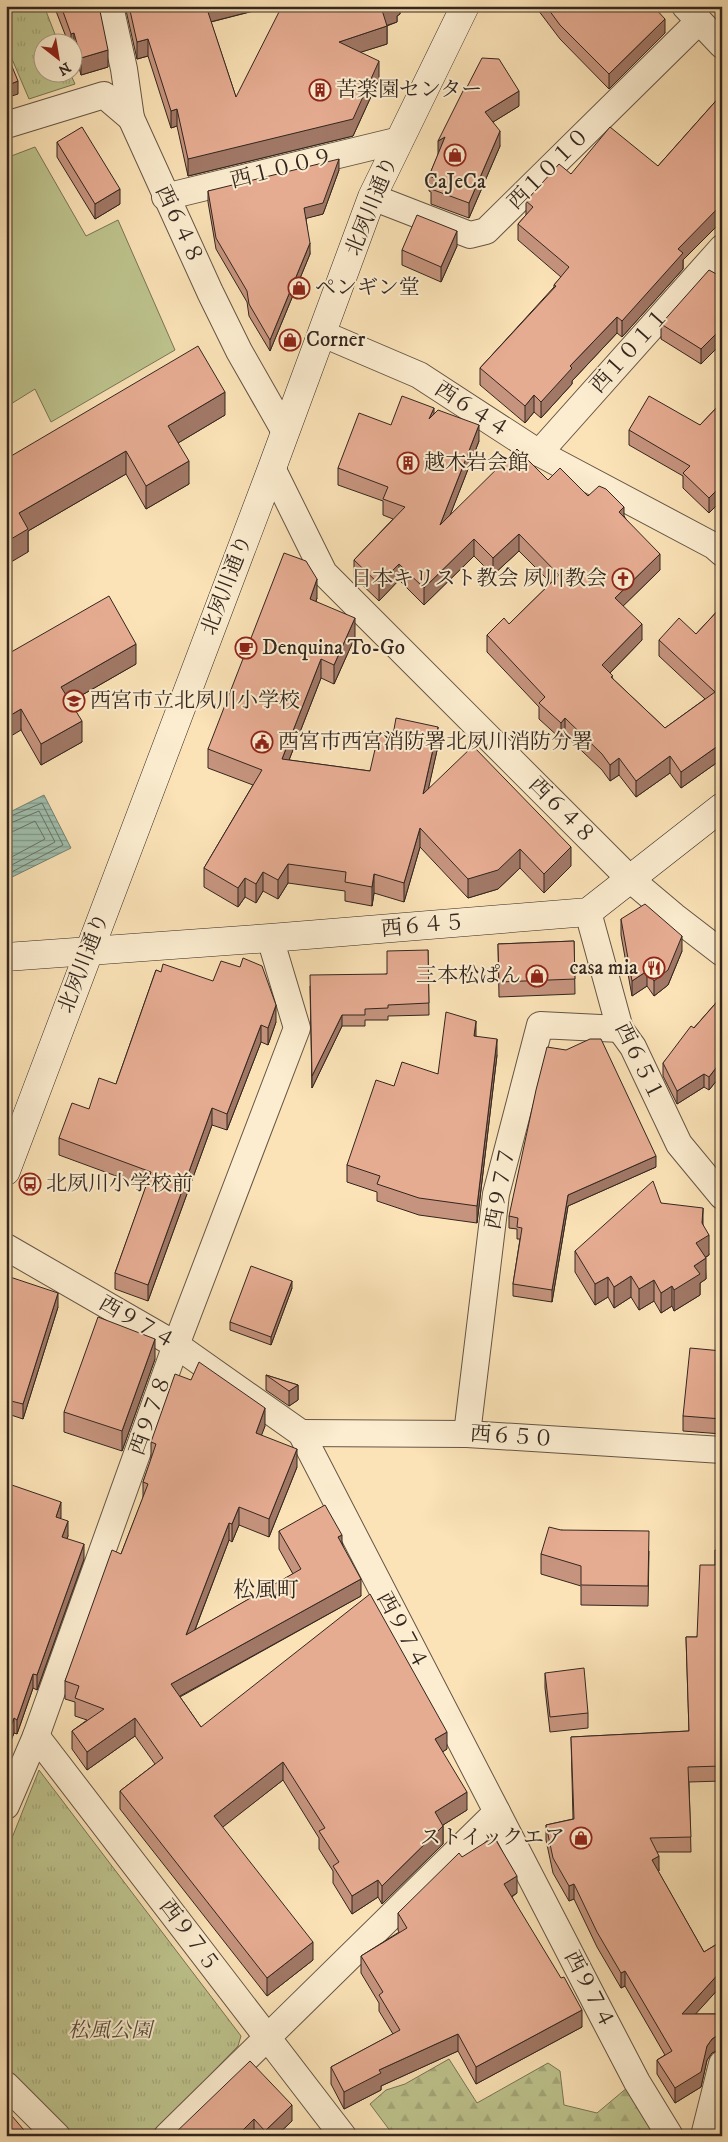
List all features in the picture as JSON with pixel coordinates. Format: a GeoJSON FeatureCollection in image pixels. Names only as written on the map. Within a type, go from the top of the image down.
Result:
{"type":"FeatureCollection","features":[{"type":"Feature","properties":{"kind":"street","name":"西６４８"},"geometry":{"type":"LineString","coordinates":[[110,6],[124,69],[131,118],[165,197],[239,352],[284,430]]}},
{"type":"Feature","properties":{"kind":"street","name":"北夙川通り"},"geometry":{"type":"LineString","coordinates":[[6,1171],[272,468],[284,430],[323,334],[372,196],[465,6]]}},
{"type":"Feature","properties":{"kind":"street"},"geometry":{"type":"LineString","coordinates":[[692,14],[722,46]]}},
{"type":"Feature","properties":{"kind":"street","name":"西１０１０"},"geometry":{"type":"LineString","coordinates":[[372,196],[470,235],[486,231],[692,14]]}},
{"type":"Feature","properties":{"kind":"street"},"geometry":{"type":"LineString","coordinates":[[6,125],[104,95],[131,118]]}},
{"type":"Feature","properties":{"kind":"street","name":"西１００９"},"geometry":{"type":"LineString","coordinates":[[165,197],[400,140]]}},
{"type":"Feature","properties":{"kind":"street","name":"西１０１１"},"geometry":{"type":"LineString","coordinates":[[539,454],[722,248]]}},
{"type":"Feature","properties":{"kind":"street","name":"西６４４"},"geometry":{"type":"LineString","coordinates":[[323,334],[419,375],[539,454],[719,546]]}},
{"type":"Feature","properties":{"kind":"street","name":"西６４８"},"geometry":{"type":"LineString","coordinates":[[272,468],[324,573],[630,879],[722,953]]}},
{"type":"Feature","properties":{"kind":"street"},"geometry":{"type":"LineString","coordinates":[[588,912],[722,807]]}},
{"type":"Feature","properties":{"kind":"street","name":"西６４５"},"geometry":{"type":"LineString","coordinates":[[6,957],[588,912]]}},
{"type":"Feature","properties":{"kind":"street","name":"西６５１"},"geometry":{"type":"LineString","coordinates":[[588,912],[620,1028],[633,1047],[679,1144],[722,1196]]}},
{"type":"Feature","properties":{"kind":"street","name":"西９７８"},"geometry":{"type":"LineString","coordinates":[[6,1806],[36,1736],[176,1345],[297,1028],[270,938]]}},
{"type":"Feature","properties":{"kind":"street","name":"西９７７"},"geometry":{"type":"LineString","coordinates":[[467,1434],[496,1194],[540,1025],[620,1028]]}},
{"type":"Feature","properties":{"kind":"street","name":"西９７４"},"geometry":{"type":"LineString","coordinates":[[6,1247],[176,1345],[301,1433],[633,2073],[670,2136]]}},
{"type":"Feature","properties":{"kind":"street","name":"西６５０"},"geometry":{"type":"LineString","coordinates":[[301,1433],[467,1434],[719,1458]]}},
{"type":"Feature","properties":{"kind":"street","name":"西９７５"},"geometry":{"type":"LineString","coordinates":[[36,1736],[343,2136]]}},
{"type":"Feature","properties":{"kind":"street"},"geometry":{"type":"LineString","coordinates":[[168,2136],[497,1812]]}},
{"type":"Feature","properties":{"kind":"street"},"geometry":{"type":"LineString","coordinates":[[704,2136],[722,2064]]}},
{"type":"Feature","properties":{"kind":"street"},"geometry":{"type":"LineString","coordinates":[[6,2085],[57,2136]]}},
{"type":"Feature","properties":{"kind":"green space"},"geometry":{"type":"Polygon","coordinates":[[[6,6],[44,6],[54,32],[32,32],[32,82],[74,82],[75,84],[29,99],[6,45],[6,6]]]}},
{"type":"Feature","properties":{"kind":"green space"},"geometry":{"type":"Polygon","coordinates":[[[35,147],[86,236],[118,220],[175,350],[51,422],[35,389],[6,407],[6,158],[35,147]]]}},
{"type":"Feature","properties":{"kind":"green space","name":"松風公園"},"geometry":{"type":"Polygon","coordinates":[[[39,1770],[241,2036],[238,2046],[151,2136],[72,2136],[6,2069],[6,1853],[39,1770]]]}},
{"type":"Feature","properties":{"kind":"green space"},"geometry":{"type":"Polygon","coordinates":[[[449,2059],[477,2103],[548,2063],[560,2071],[564,2105],[597,2113],[628,2087],[656,2136],[394,2136],[370,2104],[386,2090],[405,2084],[449,2059]]]}},
{"type":"Feature","properties":{"kind":"water"},"geometry":{"type":"Polygon","coordinates":[[[44,795],[71,848],[6,880],[6,814],[44,795]]]}},
{"type":"Feature","properties":{"kind":"building"},"geometry":{"type":"Polygon","coordinates":[[[61,6],[99,6],[108,50],[82,58],[82,32],[70,32],[61,6]]]}},
{"type":"Feature","properties":{"kind":"building"},"geometry":{"type":"Polygon","coordinates":[[[129,6],[206,6],[236,97],[282,6],[393,6],[382,10],[387,26],[339,42],[379,61],[353,119],[188,159],[177,109],[171,111],[148,39],[137,42],[129,6]]]}},
{"type":"Feature","properties":{"kind":"building"},"geometry":{"type":"Polygon","coordinates":[[[546,6],[653,6],[665,19],[609,74],[560,25],[546,6]]]}},
{"type":"Feature","properties":{"kind":"building"},"geometry":{"type":"Polygon","coordinates":[[[6,52],[18,81],[6,86],[6,52]]]}},
{"type":"Feature","properties":{"kind":"building"},"geometry":{"type":"Polygon","coordinates":[[[482,58],[499,59],[519,91],[485,112],[500,131],[469,203],[431,189],[436,179],[429,176],[445,137],[438,141],[482,58]]]}},
{"type":"Feature","properties":{"kind":"building"},"geometry":{"type":"Polygon","coordinates":[[[722,94],[722,191],[717,196],[722,200],[722,204],[678,249],[683,253],[622,321],[617,317],[570,366],[572,368],[541,402],[534,395],[525,406],[480,368],[556,286],[554,285],[569,267],[518,224],[533,207],[526,201],[559,164],[571,174],[610,127],[658,166],[722,94]]]}},
{"type":"Feature","properties":{"kind":"building"},"geometry":{"type":"Polygon","coordinates":[[[82,127],[120,189],[95,204],[57,142],[82,127]]]}},
{"type":"Feature","properties":{"kind":"building"},"geometry":{"type":"Polygon","coordinates":[[[339,159],[323,203],[304,208],[310,243],[270,340],[249,304],[247,291],[216,238],[208,191],[339,159]]]}},
{"type":"Feature","properties":{"kind":"building"},"geometry":{"type":"Polygon","coordinates":[[[417,215],[457,231],[441,267],[402,250],[417,215]]]}},
{"type":"Feature","properties":{"kind":"building"},"geometry":{"type":"Polygon","coordinates":[[[709,270],[722,277],[722,328],[701,349],[661,324],[709,270]]]}},
{"type":"Feature","properties":{"kind":"building"},"geometry":{"type":"Polygon","coordinates":[[[198,346],[225,392],[168,426],[189,461],[146,486],[126,451],[19,513],[28,529],[6,542],[6,459],[198,346]]]}},
{"type":"Feature","properties":{"kind":"building"},"geometry":{"type":"Polygon","coordinates":[[[402,396],[434,408],[429,419],[438,410],[479,425],[440,525],[517,449],[548,480],[560,468],[588,496],[599,486],[606,489],[624,507],[619,512],[660,554],[615,598],[642,624],[602,665],[613,676],[611,677],[665,728],[715,692],[659,640],[679,618],[696,634],[722,606],[722,743],[681,772],[670,756],[636,781],[619,758],[610,765],[602,754],[565,718],[561,723],[539,703],[545,697],[487,635],[504,618],[509,624],[559,575],[519,534],[493,558],[474,539],[424,588],[399,564],[379,584],[354,560],[405,507],[383,499],[388,487],[338,468],[359,413],[391,425],[402,396]]]}},
{"type":"Feature","properties":{"kind":"building"},"geometry":{"type":"Polygon","coordinates":[[[649,396],[700,425],[722,402],[722,485],[709,498],[683,473],[690,466],[629,430],[649,396]]]}},
{"type":"Feature","properties":{"kind":"building"},"geometry":{"type":"Polygon","coordinates":[[[284,553],[306,561],[317,579],[310,599],[355,618],[334,665],[321,659],[282,759],[370,771],[379,732],[393,735],[396,718],[438,727],[423,794],[473,746],[571,847],[544,874],[520,849],[498,870],[468,879],[420,828],[404,883],[374,874],[372,887],[345,882],[346,872],[288,864],[278,880],[263,872],[256,884],[245,878],[238,888],[204,868],[262,770],[208,749],[284,553]]]}},
{"type":"Feature","properties":{"kind":"building"},"geometry":{"type":"Polygon","coordinates":[[[109,596],[136,644],[61,687],[82,721],[41,744],[21,709],[6,718],[6,655],[109,596]]]}},
{"type":"Feature","properties":{"kind":"building"},"geometry":{"type":"Polygon","coordinates":[[[645,904],[682,936],[668,970],[654,981],[647,971],[632,981],[621,919],[645,904]]]}},
{"type":"Feature","properties":{"kind":"building"},"geometry":{"type":"Polygon","coordinates":[[[574,941],[575,979],[499,982],[498,944],[574,941]]]}},
{"type":"Feature","properties":{"kind":"building"},"geometry":{"type":"Polygon","coordinates":[[[428,950],[429,1003],[388,1005],[388,1008],[365,1009],[365,1015],[342,1015],[312,1076],[310,975],[387,974],[387,951],[428,950]]]}},
{"type":"Feature","properties":{"kind":"building"},"geometry":{"type":"Polygon","coordinates":[[[243,958],[262,966],[276,1005],[268,1028],[261,1025],[227,1114],[212,1108],[148,1285],[115,1273],[151,1172],[59,1138],[72,1103],[89,1109],[99,1078],[116,1084],[156,970],[161,972],[163,964],[213,981],[221,961],[240,967],[243,958]]]}},
{"type":"Feature","properties":{"kind":"building"},"geometry":{"type":"Polygon","coordinates":[[[722,996],[722,1060],[709,1077],[704,1074],[677,1091],[663,1063],[691,1026],[694,1028],[722,996]]]}},
{"type":"Feature","properties":{"kind":"building"},"geometry":{"type":"Polygon","coordinates":[[[446,1012],[476,1021],[474,1036],[497,1039],[477,1206],[419,1198],[377,1184],[380,1176],[347,1165],[376,1080],[394,1086],[402,1062],[438,1074],[446,1012]]]}},
{"type":"Feature","properties":{"kind":"building"},"geometry":{"type":"Polygon","coordinates":[[[590,1039],[601,1039],[656,1156],[568,1195],[552,1290],[513,1284],[522,1228],[517,1227],[518,1218],[509,1216],[547,1047],[566,1050],[590,1039]]]}},
{"type":"Feature","properties":{"kind":"building"},"geometry":{"type":"Polygon","coordinates":[[[653,1181],[661,1203],[703,1208],[702,1223],[709,1235],[696,1243],[706,1258],[694,1266],[700,1274],[674,1290],[672,1286],[661,1293],[654,1280],[639,1289],[631,1276],[614,1287],[608,1277],[595,1284],[575,1251],[653,1181]]]}},
{"type":"Feature","properties":{"kind":"building"},"geometry":{"type":"Polygon","coordinates":[[[251,1266],[292,1281],[271,1337],[230,1322],[251,1266]]]}},
{"type":"Feature","properties":{"kind":"building"},"geometry":{"type":"Polygon","coordinates":[[[7,1276],[58,1293],[23,1404],[11,1401],[6,1416],[7,1276]]]}},
{"type":"Feature","properties":{"kind":"building"},"geometry":{"type":"Polygon","coordinates":[[[98,1317],[155,1339],[122,1431],[64,1412],[98,1317]]]}},
{"type":"Feature","properties":{"kind":"building"},"geometry":{"type":"Polygon","coordinates":[[[690,1348],[722,1351],[722,1419],[683,1416],[690,1348]]]}},
{"type":"Feature","properties":{"kind":"building"},"geometry":{"type":"Polygon","coordinates":[[[199,1362],[265,1408],[256,1433],[297,1449],[269,1519],[239,1507],[232,1524],[229,1523],[186,1635],[301,1569],[279,1531],[325,1505],[342,1535],[338,1537],[361,1579],[171,1684],[201,1727],[370,1594],[447,1732],[435,1739],[467,1792],[435,1812],[443,1826],[382,1886],[378,1880],[352,1896],[333,1866],[339,1862],[319,1831],[325,1828],[283,1762],[214,1816],[313,1942],[267,1978],[120,1791],[163,1758],[135,1718],[87,1752],[72,1731],[104,1709],[75,1698],[79,1686],[65,1681],[112,1550],[121,1554],[148,1484],[143,1482],[156,1444],[151,1442],[175,1374],[191,1380],[199,1362]]]}},
{"type":"Feature","properties":{"kind":"building"},"geometry":{"type":"Polygon","coordinates":[[[266,1375],[298,1385],[289,1391],[266,1375]]]}},
{"type":"Feature","properties":{"kind":"building"},"geometry":{"type":"Polygon","coordinates":[[[6,1483],[61,1502],[56,1517],[68,1521],[62,1537],[84,1544],[37,1675],[33,1674],[17,1720],[14,1718],[6,1739],[6,1483]]]}},
{"type":"Feature","properties":{"kind":"building"},"geometry":{"type":"Polygon","coordinates":[[[549,1527],[561,1530],[649,1531],[648,1586],[581,1585],[581,1566],[541,1554],[549,1527]]]}},
{"type":"Feature","properties":{"kind":"building"},"geometry":{"type":"Polygon","coordinates":[[[715,1550],[722,1550],[722,1766],[688,1767],[691,1837],[650,1838],[659,1856],[652,1860],[704,1952],[722,1941],[722,1970],[682,2014],[722,2014],[722,2035],[712,2039],[707,2046],[701,2072],[675,2088],[657,2060],[672,2051],[625,1971],[621,1973],[597,1932],[574,1884],[569,1886],[553,1858],[546,1825],[574,1819],[571,1737],[689,1731],[686,1637],[697,1637],[700,1565],[715,1565],[715,1550]]]}},
{"type":"Feature","properties":{"kind":"building"},"geometry":{"type":"Polygon","coordinates":[[[584,1668],[588,1713],[550,1717],[545,1673],[584,1668]]]}},
{"type":"Feature","properties":{"kind":"building"},"geometry":{"type":"Polygon","coordinates":[[[494,1837],[517,1876],[504,1884],[561,1978],[564,1977],[582,2010],[476,2067],[458,2034],[379,2070],[381,2073],[344,2092],[331,2067],[400,2030],[379,1995],[383,1992],[361,1956],[407,1928],[398,1913],[459,1853],[462,1857],[494,1837]]]}},
{"type":"Feature","properties":{"kind":"building"},"geometry":{"type":"Polygon","coordinates":[[[250,2061],[292,2105],[265,2131],[254,2119],[237,2136],[172,2136],[250,2061]]]}},
{"type":"Feature","properties":{"kind":"building"},"geometry":{"type":"Polygon","coordinates":[[[12,2116],[29,2136],[6,2136],[6,2121],[12,2116]]]}},
{"type":"Feature","properties":{"kind":"place","name":"苦楽園センター"},"geometry":{"type":"Point","coordinates":[320,90]}},
{"type":"Feature","properties":{"kind":"place","name":"CaJeCa"},"geometry":{"type":"Point","coordinates":[455,155]}},
{"type":"Feature","properties":{"kind":"place","name":"ペンギン堂"},"geometry":{"type":"Point","coordinates":[299,288]}},
{"type":"Feature","properties":{"kind":"place","name":"Corner"},"geometry":{"type":"Point","coordinates":[290,340]}},
{"type":"Feature","properties":{"kind":"place","name":"越木岩会館"},"geometry":{"type":"Point","coordinates":[408,463]}},
{"type":"Feature","properties":{"kind":"place","name":"日本キリスト教会 夙川教会"},"geometry":{"type":"Point","coordinates":[623,579]}},
{"type":"Feature","properties":{"kind":"place","name":"Denquina To-Go"},"geometry":{"type":"Point","coordinates":[246,648]}},
{"type":"Feature","properties":{"kind":"place","name":"西宮市立北夙川小学校"},"geometry":{"type":"Point","coordinates":[74,701]}},
{"type":"Feature","properties":{"kind":"place","name":"西宮市西宮消防署北夙川消防分署"},"geometry":{"type":"Point","coordinates":[262,742]}},
{"type":"Feature","properties":{"kind":"place","name":"casa mia"},"geometry":{"type":"Point","coordinates":[654,968]}},
{"type":"Feature","properties":{"kind":"place","name":"三本松ぱん"},"geometry":{"type":"Point","coordinates":[537,976]}},
{"type":"Feature","properties":{"kind":"place","name":"北夙川小学校前"},"geometry":{"type":"Point","coordinates":[30,1184]}},
{"type":"Feature","properties":{"kind":"place","name":"ストイックエア"},"geometry":{"type":"Point","coordinates":[581,1838]}},
{"type":"Feature","properties":{"kind":"district","name":"松風町"},"geometry":{"type":"Point","coordinates":[266,1590]}}]}
